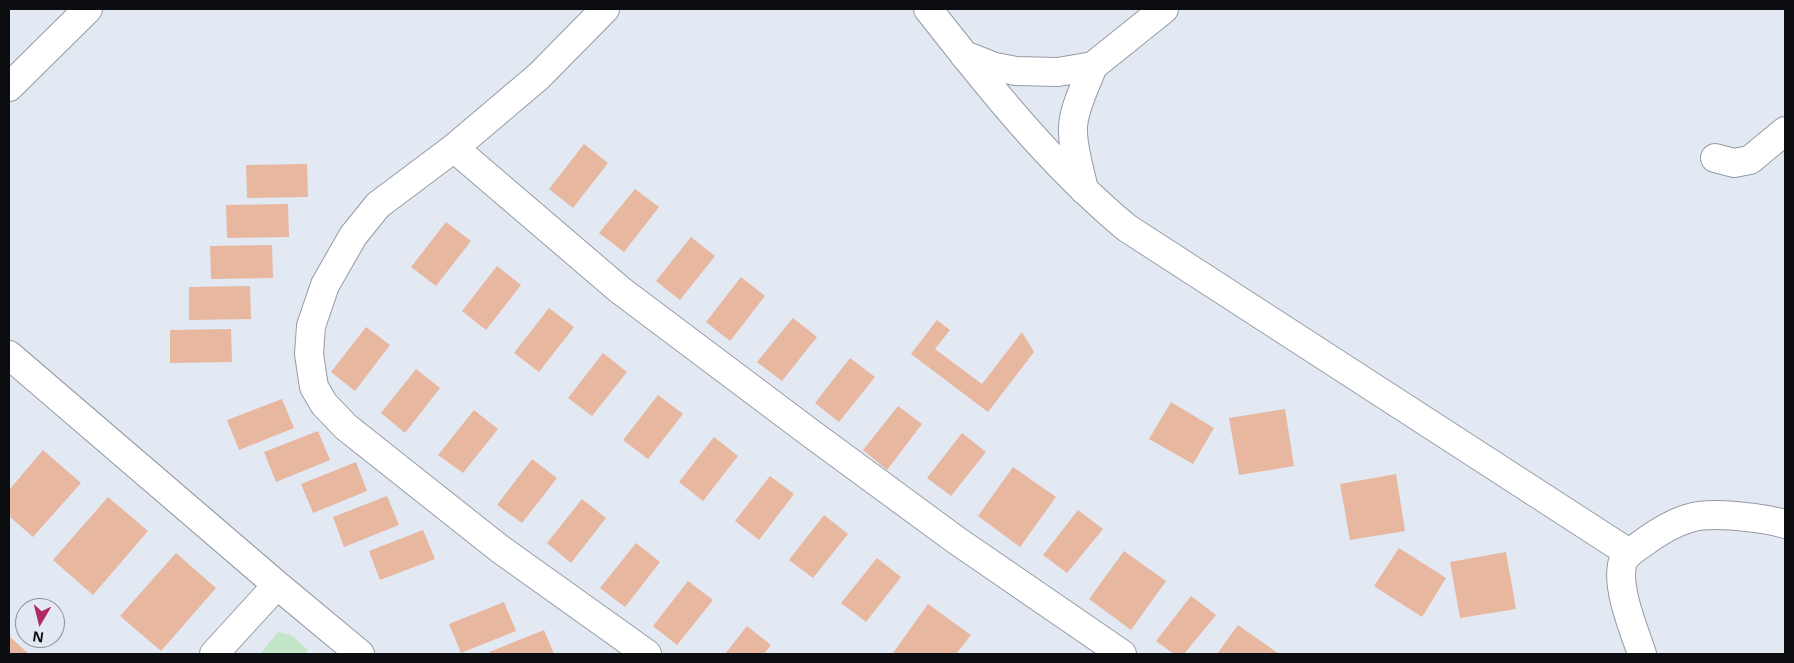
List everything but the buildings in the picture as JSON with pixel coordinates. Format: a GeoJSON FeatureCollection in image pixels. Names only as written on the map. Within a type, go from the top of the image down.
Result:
{"type":"FeatureCollection","features":[{"type":"Feature","properties":{"kind":"street"},"geometry":{"type":"LineString","coordinates":[[9,86],[88,9]]}},
{"type":"Feature","properties":{"kind":"street"},"geometry":{"type":"LineString","coordinates":[[605,9],[539,76],[454,148],[378,205],[353,236],[325,285],[311,326],[309,354],[314,387],[324,404],[346,427],[500,549],[646,654]]}},
{"type":"Feature","properties":{"kind":"street"},"geometry":{"type":"LineString","coordinates":[[928,9],[1004,105],[1084,190],[1127,228],[1158,250],[1629,553]]}},
{"type":"Feature","properties":{"kind":"street"},"geometry":{"type":"LineString","coordinates":[[964,56],[995,67],[1016,71],[1058,72],[1093,66],[1164,9]]}},
{"type":"Feature","properties":{"kind":"street"},"geometry":{"type":"LineString","coordinates":[[1084,190],[1073,126],[1076,112],[1093,66]]}},
{"type":"Feature","properties":{"kind":"street"},"geometry":{"type":"LineString","coordinates":[[1715,158],[1734,163],[1750,160],[1785,131]]}},
{"type":"Feature","properties":{"kind":"street"},"geometry":{"type":"LineString","coordinates":[[454,148],[628,296],[956,540],[1122,654]]}},
{"type":"Feature","properties":{"kind":"street"},"geometry":{"type":"LineString","coordinates":[[9,355],[276,585],[360,654]]}},
{"type":"Feature","properties":{"kind":"street"},"geometry":{"type":"LineString","coordinates":[[1642,654],[1623,591],[1622,564],[1629,553],[1661,529],[1692,517],[1725,516],[1769,520],[1785,524]]}},
{"type":"Feature","properties":{"kind":"street"},"geometry":{"type":"LineString","coordinates":[[214,654],[276,585]]}},
{"type":"Feature","properties":{"kind":"green space"},"geometry":{"type":"Polygon","coordinates":[[[278,632],[291,635],[308,650],[305,654],[260,654],[278,632]]]}}]}
